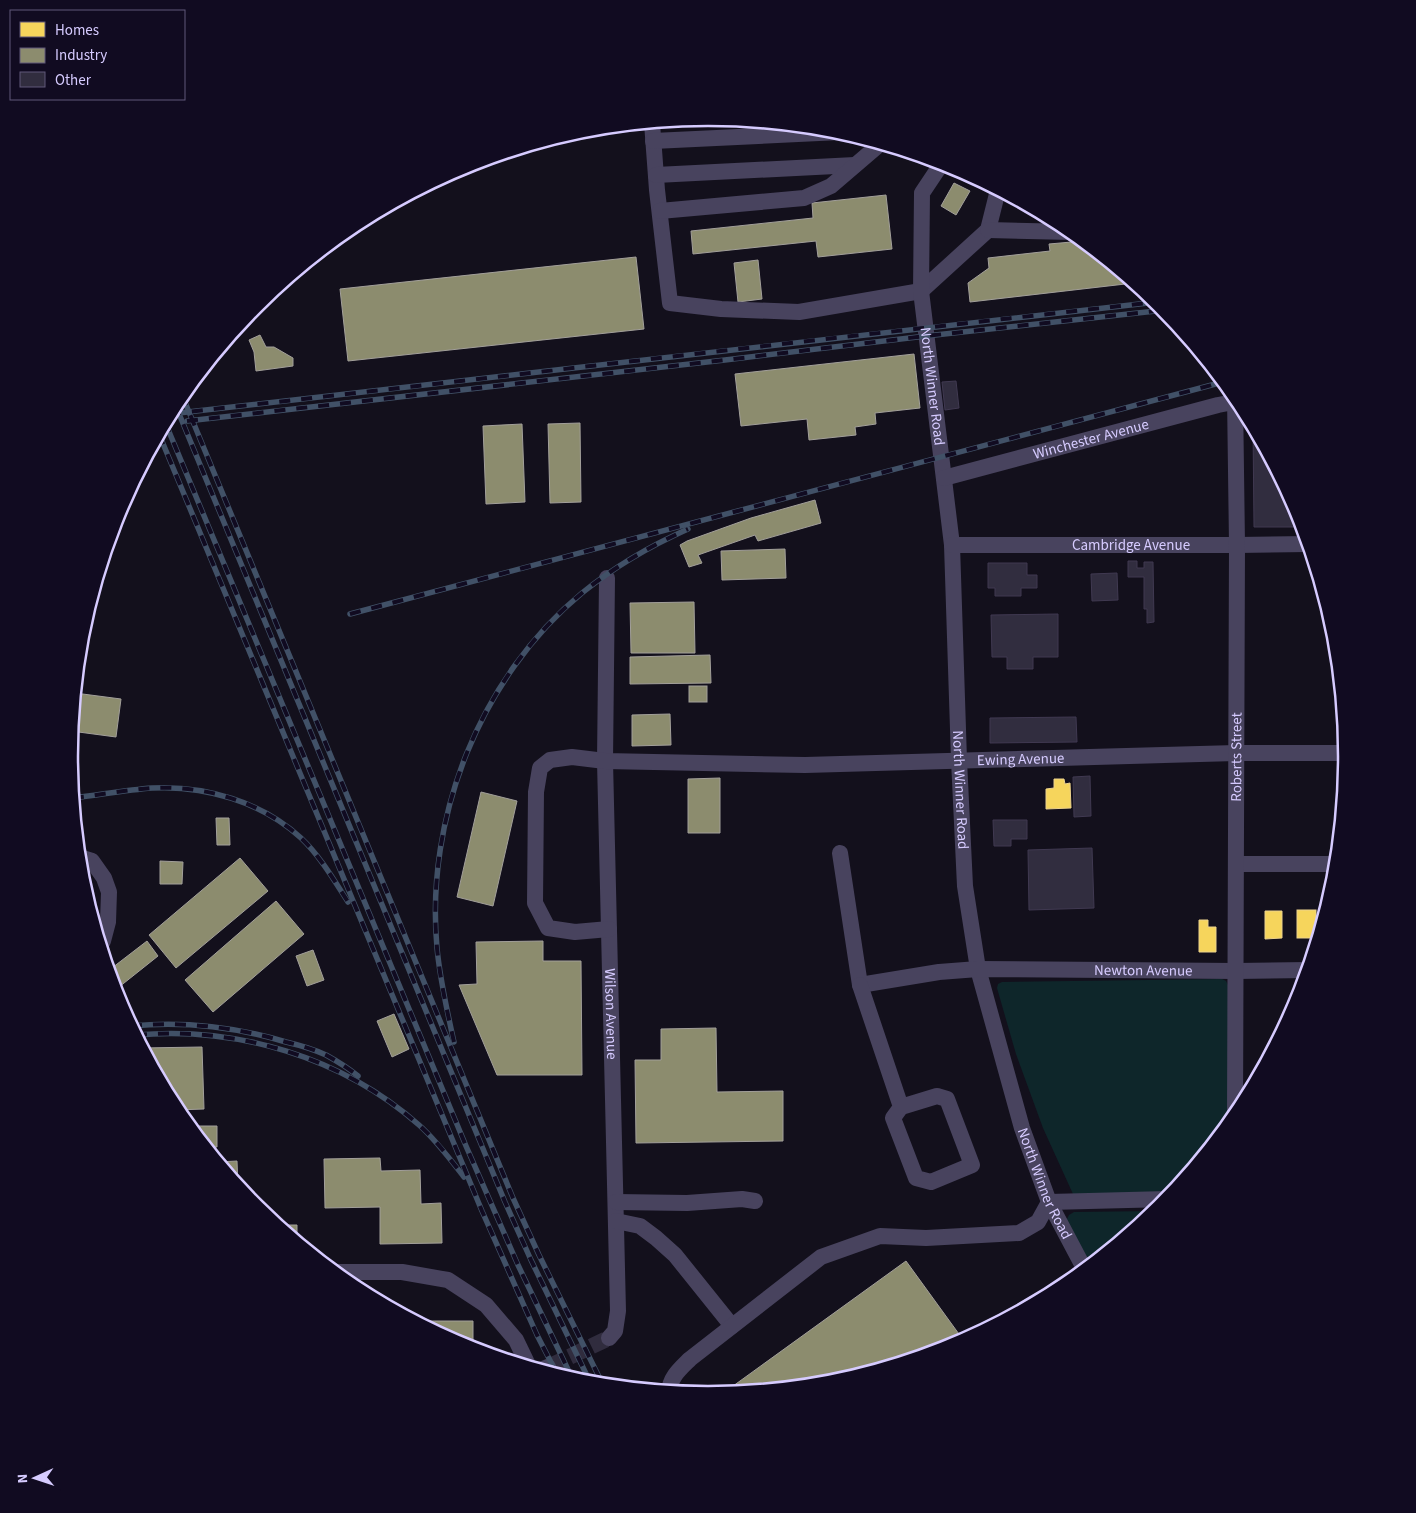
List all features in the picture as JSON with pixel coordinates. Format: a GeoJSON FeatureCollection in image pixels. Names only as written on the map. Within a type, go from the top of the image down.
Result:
{"type":"FeatureCollection","features":[{"type":"Feature","properties":{"kind":"street"},"geometry":{"type":"LineString","coordinates":[[652,128],[670,303],[721,309],[799,312],[921,290],[988,230],[996,196]]}},
{"type":"Feature","properties":{"kind":"street"},"geometry":{"type":"LineString","coordinates":[[653,140],[805,134]]}},
{"type":"Feature","properties":{"kind":"street"},"geometry":{"type":"LineString","coordinates":[[660,211],[804,198],[831,186],[875,148]]}},
{"type":"Feature","properties":{"kind":"street"},"geometry":{"type":"LineString","coordinates":[[656,175],[855,165]]}},
{"type":"Feature","properties":{"kind":"street","name":"North Winner Road"},"geometry":{"type":"LineString","coordinates":[[938,170],[922,193],[921,290],[952,545],[965,886],[978,969],[1022,1128],[1050,1202],[1082,1264]]}},
{"type":"Feature","properties":{"kind":"street"},"geometry":{"type":"LineString","coordinates":[[988,230],[1057,232]]}},
{"type":"Feature","properties":{"kind":"street","name":"Winchester Avenue"},"geometry":{"type":"LineString","coordinates":[[944,478],[1229,402]]}},
{"type":"Feature","properties":{"kind":"street","name":"Roberts Street"},"geometry":{"type":"LineString","coordinates":[[1235,1102],[1237,414]]}},
{"type":"Feature","properties":{"kind":"street","name":"Cambridge Avenue"},"geometry":{"type":"LineString","coordinates":[[952,545],[1301,544]]}},
{"type":"Feature","properties":{"kind":"street","name":"Wilson Avenue"},"geometry":{"type":"LineString","coordinates":[[607,578],[605,761],[616,1202],[617,1322],[615,1331],[609,1338]]}},
{"type":"Feature","properties":{"kind":"street","name":"Ewing Avenue"},"geometry":{"type":"LineString","coordinates":[[609,929],[575,932],[548,928],[534,904],[536,792],[540,768],[550,760],[572,757],[605,761],[804,765],[1236,753],[1338,753]]}},
{"type":"Feature","properties":{"kind":"street"},"geometry":{"type":"LineString","coordinates":[[840,853],[860,985],[901,1106]]}},
{"type":"Feature","properties":{"kind":"street"},"geometry":{"type":"LineString","coordinates":[[86,859],[92,861],[104,878],[108,892],[108,922],[104,936]]}},
{"type":"Feature","properties":{"kind":"street"},"geometry":{"type":"LineString","coordinates":[[1236,864],[1329,864]]}},
{"type":"Feature","properties":{"kind":"street","name":"Newton Avenue"},"geometry":{"type":"LineString","coordinates":[[860,985],[939,972],[978,969],[1301,970]]}},
{"type":"Feature","properties":{"kind":"street"},"geometry":{"type":"LineString","coordinates":[[937,1096],[947,1099],[972,1165],[931,1182],[916,1178],[893,1118],[901,1106],[937,1096]]}},
{"type":"Feature","properties":{"kind":"street"},"geometry":{"type":"LineString","coordinates":[[616,1202],[687,1203],[742,1199],[755,1201]]}},
{"type":"Feature","properties":{"kind":"street"},"geometry":{"type":"LineString","coordinates":[[669,1386],[674,1374],[690,1359],[821,1257],[880,1236],[926,1238],[1019,1233],[1038,1222],[1050,1202],[1157,1199]]}},
{"type":"Feature","properties":{"kind":"street"},"geometry":{"type":"LineString","coordinates":[[616,1221],[635,1224],[656,1238],[674,1255],[732,1326]]}},
{"type":"Feature","properties":{"kind":"street"},"geometry":{"type":"LineString","coordinates":[[345,1272],[402,1272],[448,1280],[486,1305],[516,1340],[526,1360]]}},
{"type":"Feature","properties":{"kind":"green space"},"geometry":{"type":"Polygon","coordinates":[[[1222,979],[1226,981],[1228,985],[1228,1112],[1182,1172],[1162,1193],[1073,1194],[1043,1128],[1016,1054],[997,988],[998,984],[1002,982],[1222,979]]]}},
{"type":"Feature","properties":{"kind":"green space"},"geometry":{"type":"Polygon","coordinates":[[[1145,1211],[1124,1231],[1089,1259],[1068,1226],[1067,1219],[1074,1212],[1145,1211]]]}},
{"type":"Feature","properties":{"kind":"building: Homes"},"geometry":{"type":"Polygon","coordinates":[[[1054,779],[1064,779],[1065,784],[1070,783],[1071,808],[1046,809],[1046,789],[1054,788],[1054,779]]]}},
{"type":"Feature","properties":{"kind":"building: Homes"},"geometry":{"type":"Polygon","coordinates":[[[1297,910],[1316,910],[1316,923],[1311,938],[1297,938],[1297,910]]]}},
{"type":"Feature","properties":{"kind":"building: Homes"},"geometry":{"type":"Polygon","coordinates":[[[1265,911],[1282,911],[1282,938],[1265,939],[1265,911]]]}},
{"type":"Feature","properties":{"kind":"building: Homes"},"geometry":{"type":"Polygon","coordinates":[[[1199,920],[1208,920],[1208,927],[1216,927],[1216,952],[1199,952],[1199,920]]]}},
{"type":"Feature","properties":{"kind":"building: Industry"},"geometry":{"type":"Polygon","coordinates":[[[954,183],[970,191],[956,215],[941,206],[954,183]]]}},
{"type":"Feature","properties":{"kind":"building: Industry"},"geometry":{"type":"Polygon","coordinates":[[[886,195],[892,249],[818,257],[816,241],[693,254],[691,231],[813,218],[812,203],[886,195]]]}},
{"type":"Feature","properties":{"kind":"building: Industry"},"geometry":{"type":"Polygon","coordinates":[[[1072,242],[1126,284],[970,302],[968,283],[989,268],[988,258],[1050,251],[1049,244],[1072,242]]]}},
{"type":"Feature","properties":{"kind":"building: Industry"},"geometry":{"type":"Polygon","coordinates":[[[636,257],[644,329],[348,361],[340,289],[636,257]]]}},
{"type":"Feature","properties":{"kind":"building: Industry"},"geometry":{"type":"Polygon","coordinates":[[[758,260],[762,299],[738,302],[734,263],[758,260]]]}},
{"type":"Feature","properties":{"kind":"building: Industry"},"geometry":{"type":"Polygon","coordinates":[[[260,335],[266,347],[274,347],[293,358],[293,366],[256,371],[254,352],[249,340],[260,335]]]}},
{"type":"Feature","properties":{"kind":"building: Industry"},"geometry":{"type":"Polygon","coordinates":[[[914,354],[920,408],[875,413],[876,424],[855,427],[856,435],[809,440],[807,419],[741,426],[735,374],[914,354]]]}},
{"type":"Feature","properties":{"kind":"building: Industry"},"geometry":{"type":"Polygon","coordinates":[[[580,423],[581,502],[550,503],[548,424],[580,423]]]}},
{"type":"Feature","properties":{"kind":"building: Industry"},"geometry":{"type":"Polygon","coordinates":[[[522,424],[525,502],[486,504],[483,426],[522,424]]]}},
{"type":"Feature","properties":{"kind":"building: Industry"},"geometry":{"type":"Polygon","coordinates":[[[815,500],[821,523],[758,541],[755,535],[698,555],[702,563],[689,567],[680,545],[687,541],[751,518],[815,500]]]}},
{"type":"Feature","properties":{"kind":"building: Industry"},"geometry":{"type":"Polygon","coordinates":[[[785,549],[786,578],[722,580],[721,551],[785,549]]]}},
{"type":"Feature","properties":{"kind":"building: Industry"},"geometry":{"type":"Polygon","coordinates":[[[694,602],[695,653],[631,653],[630,603],[694,602]]]}},
{"type":"Feature","properties":{"kind":"building: Industry"},"geometry":{"type":"Polygon","coordinates":[[[710,655],[711,683],[630,684],[630,657],[710,655]]]}},
{"type":"Feature","properties":{"kind":"building: Industry"},"geometry":{"type":"Polygon","coordinates":[[[689,686],[707,686],[707,702],[689,702],[689,686]]]}},
{"type":"Feature","properties":{"kind":"building: Industry"},"geometry":{"type":"Polygon","coordinates":[[[81,694],[121,699],[116,737],[79,732],[81,694]]]}},
{"type":"Feature","properties":{"kind":"building: Industry"},"geometry":{"type":"Polygon","coordinates":[[[670,714],[671,745],[632,746],[632,715],[670,714]]]}},
{"type":"Feature","properties":{"kind":"building: Industry"},"geometry":{"type":"Polygon","coordinates":[[[720,778],[720,833],[688,833],[688,779],[720,778]]]}},
{"type":"Feature","properties":{"kind":"building: Industry"},"geometry":{"type":"Polygon","coordinates":[[[481,792],[517,801],[493,906],[457,897],[481,792]]]}},
{"type":"Feature","properties":{"kind":"building: Industry"},"geometry":{"type":"Polygon","coordinates":[[[216,818],[229,818],[230,845],[217,845],[216,818]]]}},
{"type":"Feature","properties":{"kind":"building: Industry"},"geometry":{"type":"Polygon","coordinates":[[[240,858],[268,891],[176,968],[149,935],[240,858]]]}},
{"type":"Feature","properties":{"kind":"building: Industry"},"geometry":{"type":"Polygon","coordinates":[[[160,861],[183,862],[182,884],[160,884],[160,861]]]}},
{"type":"Feature","properties":{"kind":"building: Industry"},"geometry":{"type":"Polygon","coordinates":[[[276,901],[304,934],[213,1012],[185,980],[276,901]]]}},
{"type":"Feature","properties":{"kind":"building: Industry"},"geometry":{"type":"Polygon","coordinates":[[[147,941],[158,956],[121,986],[114,967],[147,941]]]}},
{"type":"Feature","properties":{"kind":"building: Industry"},"geometry":{"type":"Polygon","coordinates":[[[543,941],[543,961],[581,961],[582,1075],[497,1075],[459,985],[477,984],[476,942],[543,941]]]}},
{"type":"Feature","properties":{"kind":"building: Industry"},"geometry":{"type":"Polygon","coordinates":[[[313,950],[324,980],[307,986],[296,956],[313,950]]]}},
{"type":"Feature","properties":{"kind":"building: Industry"},"geometry":{"type":"Polygon","coordinates":[[[394,1014],[409,1049],[392,1057],[377,1021],[394,1014]]]}},
{"type":"Feature","properties":{"kind":"building: Industry"},"geometry":{"type":"Polygon","coordinates":[[[716,1028],[717,1092],[783,1091],[783,1141],[636,1143],[635,1060],[661,1060],[661,1029],[716,1028]]]}},
{"type":"Feature","properties":{"kind":"building: Industry"},"geometry":{"type":"Polygon","coordinates":[[[202,1047],[204,1109],[186,1110],[162,1072],[150,1048],[202,1047]]]}},
{"type":"Feature","properties":{"kind":"building: Industry"},"geometry":{"type":"Polygon","coordinates":[[[198,1126],[217,1126],[217,1147],[214,1147],[198,1126]]]}},
{"type":"Feature","properties":{"kind":"building: Industry"},"geometry":{"type":"Polygon","coordinates":[[[380,1158],[381,1171],[420,1170],[421,1204],[441,1203],[442,1243],[380,1244],[380,1207],[325,1208],[324,1159],[380,1158]]]}},
{"type":"Feature","properties":{"kind":"building: Industry"},"geometry":{"type":"Polygon","coordinates":[[[237,1161],[238,1176],[234,1172],[226,1162],[237,1161]]]}},
{"type":"Feature","properties":{"kind":"building: Industry"},"geometry":{"type":"Polygon","coordinates":[[[286,1225],[297,1225],[297,1235],[286,1225]]]}},
{"type":"Feature","properties":{"kind":"building: Industry"},"geometry":{"type":"Polygon","coordinates":[[[906,1261],[959,1334],[911,1354],[871,1366],[790,1382],[733,1386],[906,1261]]]}},
{"type":"Feature","properties":{"kind":"building: Industry"},"geometry":{"type":"Polygon","coordinates":[[[427,1321],[473,1321],[473,1341],[427,1321]]]}},
{"type":"Feature","properties":{"kind":"building: Other"},"geometry":{"type":"Polygon","coordinates":[[[956,381],[959,408],[945,410],[942,382],[956,381]]]}},
{"type":"Feature","properties":{"kind":"building: Other"},"geometry":{"type":"Polygon","coordinates":[[[1253,440],[1295,527],[1254,527],[1253,440]]]}},
{"type":"Feature","properties":{"kind":"building: Other"},"geometry":{"type":"Polygon","coordinates":[[[1128,561],[1137,561],[1137,568],[1144,568],[1144,562],[1153,562],[1154,622],[1147,623],[1147,609],[1144,609],[1144,577],[1128,577],[1128,561]]]}},
{"type":"Feature","properties":{"kind":"building: Other"},"geometry":{"type":"Polygon","coordinates":[[[988,563],[1027,563],[1027,575],[1037,575],[1037,588],[1021,588],[1021,596],[995,596],[995,588],[988,588],[988,563]]]}},
{"type":"Feature","properties":{"kind":"building: Other"},"geometry":{"type":"Polygon","coordinates":[[[1117,573],[1118,600],[1092,601],[1091,574],[1117,573]]]}},
{"type":"Feature","properties":{"kind":"building: Other"},"geometry":{"type":"Polygon","coordinates":[[[1058,614],[1058,657],[1033,657],[1033,669],[1007,669],[1007,657],[992,657],[991,615],[1058,614]]]}},
{"type":"Feature","properties":{"kind":"building: Other"},"geometry":{"type":"Polygon","coordinates":[[[1076,717],[1077,742],[990,743],[990,718],[1076,717]]]}},
{"type":"Feature","properties":{"kind":"building: Other"},"geometry":{"type":"Polygon","coordinates":[[[1090,776],[1091,816],[1074,817],[1073,777],[1090,776]]]}},
{"type":"Feature","properties":{"kind":"building: Other"},"geometry":{"type":"Polygon","coordinates":[[[993,820],[1027,820],[1027,839],[1011,839],[1011,846],[994,846],[993,820]]]}},
{"type":"Feature","properties":{"kind":"building: Other"},"geometry":{"type":"Polygon","coordinates":[[[1092,848],[1094,908],[1029,910],[1028,850],[1092,848]]]}},
{"type":"Feature","properties":{"kind":"tunnel"},"geometry":{"type":"LineString","coordinates":[[548,1367],[609,1338]]}},
{"type":"Feature","properties":{"kind":"railway"},"geometry":{"type":"LineString","coordinates":[[180,413],[1146,303]]}},
{"type":"Feature","properties":{"kind":"railway"},"geometry":{"type":"LineString","coordinates":[[187,421],[1154,311]]}},
{"type":"Feature","properties":{"kind":"railway"},"geometry":{"type":"LineString","coordinates":[[350,614],[1216,384]]}},
{"type":"Feature","properties":{"kind":"railway"},"geometry":{"type":"LineString","coordinates":[[186,404],[513,1198],[599,1377]]}},
{"type":"Feature","properties":{"kind":"railway"},"geometry":{"type":"LineString","coordinates":[[179,414],[505,1202],[587,1375]]}},
{"type":"Feature","properties":{"kind":"railway"},"geometry":{"type":"LineString","coordinates":[[169,431],[466,1146],[518,1265],[569,1371]]}},
{"type":"Feature","properties":{"kind":"railway"},"geometry":{"type":"LineString","coordinates":[[162,441],[482,1211],[537,1335],[554,1368]]}},
{"type":"Feature","properties":{"kind":"railway"},"geometry":{"type":"LineString","coordinates":[[454,1042],[438,960],[436,899],[440,850],[451,801],[467,753],[488,708],[515,666],[546,627],[582,593],[607,574],[646,550],[688,529]]}},
{"type":"Feature","properties":{"kind":"railway"},"geometry":{"type":"LineString","coordinates":[[79,797],[152,788],[172,788],[192,789],[232,798],[269,815],[286,825],[301,838],[321,860],[348,902]]}},
{"type":"Feature","properties":{"kind":"railway"},"geometry":{"type":"LineString","coordinates":[[138,1026],[170,1024],[209,1026],[248,1032],[316,1051],[326,1055],[358,1076]]}},
{"type":"Feature","properties":{"kind":"railway"},"geometry":{"type":"LineString","coordinates":[[143,1035],[174,1033],[250,1042],[286,1051],[322,1064],[357,1081],[389,1101],[419,1125],[437,1143],[464,1177]]}}]}
